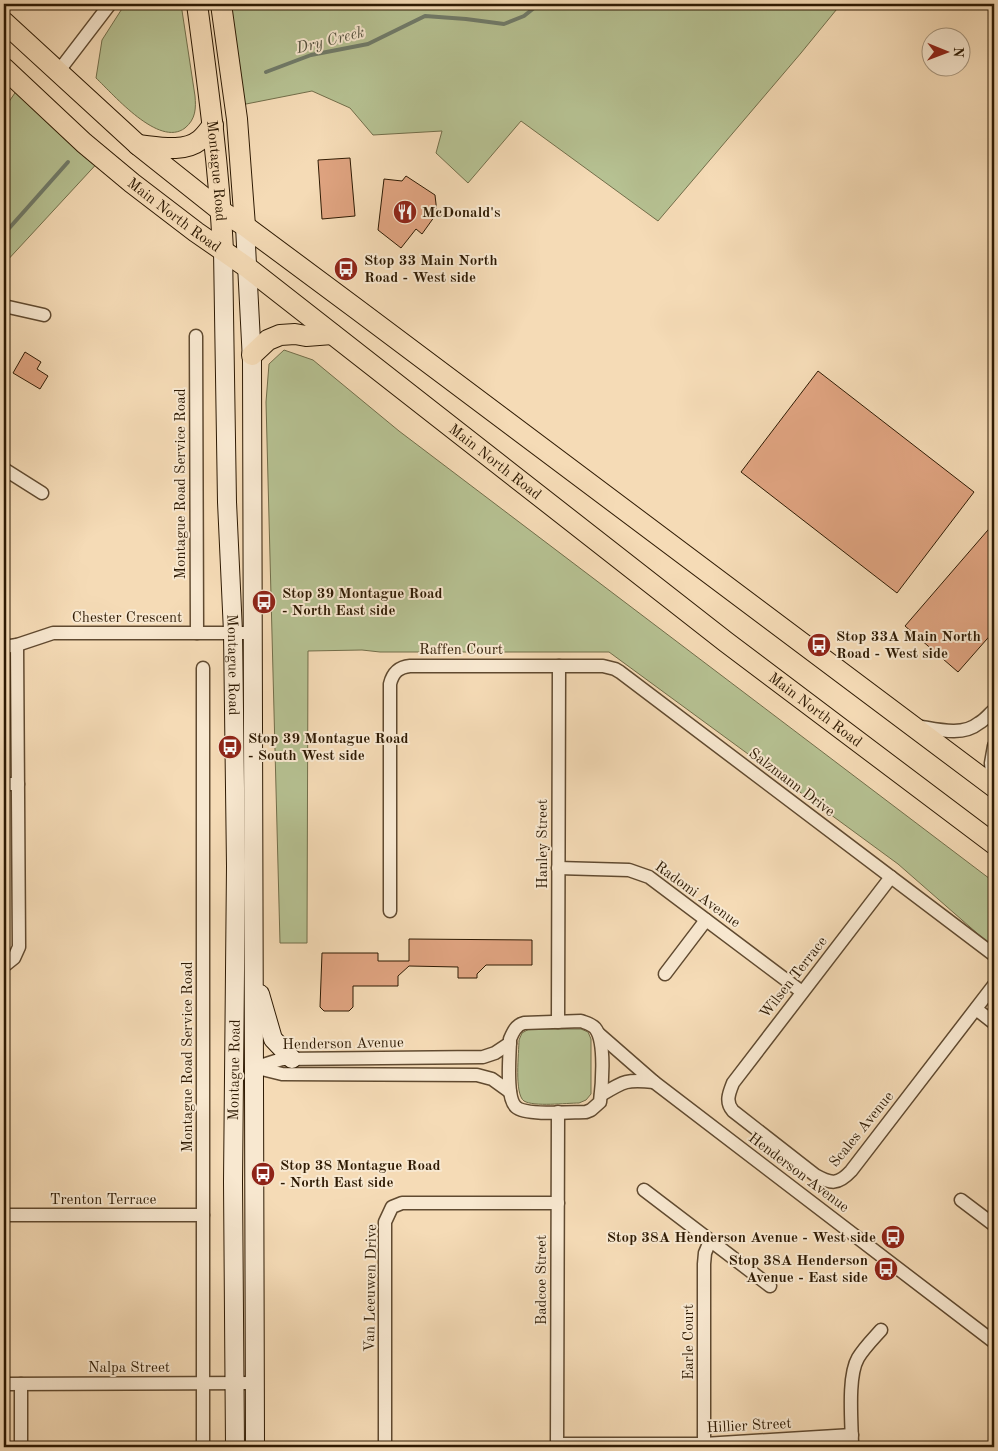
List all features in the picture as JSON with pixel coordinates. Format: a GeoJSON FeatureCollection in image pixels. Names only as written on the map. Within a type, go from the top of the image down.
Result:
{"type":"FeatureCollection","features":[{"type":"Feature","properties":{"kind":"main road","name":"Montague Road"},"geometry":{"type":"LineString","coordinates":[[196,4],[213,125],[223,250],[227,502],[233,632],[236,866],[234,1447]]}},
{"type":"Feature","properties":{"kind":"main road","name":"Montague Road"},"geometry":{"type":"LineString","coordinates":[[221,4],[237,119],[248,268],[252,356],[255,1447]]}},
{"type":"Feature","properties":{"kind":"main road","name":"Main North Road"},"geometry":{"type":"LineString","coordinates":[[4,22],[138,145],[221,211],[245,226],[994,787]]}},
{"type":"Feature","properties":{"kind":"main road","name":"Main North Road"},"geometry":{"type":"LineString","coordinates":[[4,68],[84,143],[132,183],[196,232],[248,268],[726,642],[994,844]]}},
{"type":"Feature","properties":{"kind":"main road"},"geometry":{"type":"LineString","coordinates":[[138,145],[172,148],[192,145],[202,139],[213,125]]}},
{"type":"Feature","properties":{"kind":"main road"},"geometry":{"type":"LineString","coordinates":[[252,356],[268,340],[280,335],[332,334]]}},
{"type":"Feature","properties":{"kind":"main road"},"geometry":{"type":"LineString","coordinates":[[254,972],[273,1039],[292,1059]]}},
{"type":"Feature","properties":{"kind":"main road"},"geometry":{"type":"LineString","coordinates":[[234,1067],[254,1067]]}},
{"type":"Feature","properties":{"kind":"street"},"geometry":{"type":"LineString","coordinates":[[58,72],[110,4]]}},
{"type":"Feature","properties":{"kind":"street"},"geometry":{"type":"LineString","coordinates":[[4,306],[44,315]]}},
{"type":"Feature","properties":{"kind":"street","name":"Montague Road Service Road"},"geometry":{"type":"LineString","coordinates":[[196,336],[197,633]]}},
{"type":"Feature","properties":{"kind":"street"},"geometry":{"type":"LineString","coordinates":[[4,469],[42,493]]}},
{"type":"Feature","properties":{"kind":"street","name":"Chester Crescent"},"geometry":{"type":"LineString","coordinates":[[10,646],[53,634],[253,633]]}},
{"type":"Feature","properties":{"kind":"street"},"geometry":{"type":"LineString","coordinates":[[4,966],[14,958],[19,947],[18,784],[10,646]]}},
{"type":"Feature","properties":{"kind":"street","name":"Raffen Court"},"geometry":{"type":"LineString","coordinates":[[390,911],[390,684],[396,671],[402,667],[410,666],[559,666]]}},
{"type":"Feature","properties":{"kind":"street","name":"Hanley Street"},"geometry":{"type":"LineString","coordinates":[[558,1022],[559,666]]}},
{"type":"Feature","properties":{"kind":"street","name":"Salzmann Drive"},"geometry":{"type":"LineString","coordinates":[[559,666],[602,666],[620,672],[994,955]]}},
{"type":"Feature","properties":{"kind":"street","name":"Montague Road Service Road"},"geometry":{"type":"LineString","coordinates":[[203,668],[203,1447]]}},
{"type":"Feature","properties":{"kind":"street"},"geometry":{"type":"LineString","coordinates":[[914,726],[960,731],[979,724],[994,710]]}},
{"type":"Feature","properties":{"kind":"street"},"geometry":{"type":"LineString","coordinates":[[994,746],[991,762],[994,787]]}},
{"type":"Feature","properties":{"kind":"street"},"geometry":{"type":"LineString","coordinates":[[4,784],[18,784]]}},
{"type":"Feature","properties":{"kind":"street","name":"Radomi Avenue"},"geometry":{"type":"LineString","coordinates":[[558,868],[630,870],[649,877],[802,992]]}},
{"type":"Feature","properties":{"kind":"street","name":"Wilsen Terrace"},"geometry":{"type":"LineString","coordinates":[[728,1101],[728,1095],[733,1083],[891,877]]}},
{"type":"Feature","properties":{"kind":"street"},"geometry":{"type":"LineString","coordinates":[[665,974],[706,920]]}},
{"type":"Feature","properties":{"kind":"street","name":"Scales Avenue"},"geometry":{"type":"LineString","coordinates":[[728,1101],[733,1111],[815,1175],[826,1181],[839,1181],[851,1171],[994,986]]}},
{"type":"Feature","properties":{"kind":"street"},"geometry":{"type":"LineString","coordinates":[[976,1009],[994,1022]]}},
{"type":"Feature","properties":{"kind":"street"},"geometry":{"type":"LineString","coordinates":[[558,1022],[590,1024],[599,1034],[602,1051],[600,1102],[586,1112],[522,1111],[513,1103],[510,1092],[510,1043],[513,1032],[520,1024],[558,1022]]}},
{"type":"Feature","properties":{"kind":"street","name":"Henderson Avenue"},"geometry":{"type":"LineString","coordinates":[[599,1034],[654,1082],[994,1342]]}},
{"type":"Feature","properties":{"kind":"street","name":"Henderson Avenue"},"geometry":{"type":"LineString","coordinates":[[254,1067],[282,1059],[474,1058],[487,1056],[510,1043]]}},
{"type":"Feature","properties":{"kind":"street","name":"Henderson Avenue"},"geometry":{"type":"LineString","coordinates":[[254,1067],[282,1074],[476,1075],[492,1079],[510,1092]]}},
{"type":"Feature","properties":{"kind":"street"},"geometry":{"type":"LineString","coordinates":[[601,1095],[626,1081],[654,1082]]}},
{"type":"Feature","properties":{"kind":"street","name":"Badcoe Street"},"geometry":{"type":"LineString","coordinates":[[557,1446],[558,1112]]}},
{"type":"Feature","properties":{"kind":"street"},"geometry":{"type":"LineString","coordinates":[[644,1190],[770,1286]]}},
{"type":"Feature","properties":{"kind":"street"},"geometry":{"type":"LineString","coordinates":[[961,1200],[994,1224]]}},
{"type":"Feature","properties":{"kind":"street","name":"Van Leeuwen Drive"},"geometry":{"type":"LineString","coordinates":[[385,1447],[385,1222],[392,1208],[402,1203],[558,1203]]}},
{"type":"Feature","properties":{"kind":"street","name":"Trenton Terrace"},"geometry":{"type":"LineString","coordinates":[[4,1215],[203,1215]]}},
{"type":"Feature","properties":{"kind":"street","name":"Earle Court"},"geometry":{"type":"LineString","coordinates":[[704,1444],[704,1264],[705,1253],[710,1241]]}},
{"type":"Feature","properties":{"kind":"street"},"geometry":{"type":"LineString","coordinates":[[852,1441],[852,1382],[855,1364],[859,1356],[881,1330]]}},
{"type":"Feature","properties":{"kind":"street","name":"Nalpa Street"},"geometry":{"type":"LineString","coordinates":[[4,1384],[255,1383]]}},
{"type":"Feature","properties":{"kind":"street"},"geometry":{"type":"LineString","coordinates":[[21,1447],[22,1384]]}},
{"type":"Feature","properties":{"kind":"street","name":"Hillier Street"},"geometry":{"type":"LineString","coordinates":[[557,1446],[852,1441]]}},
{"type":"Feature","properties":{"kind":"green space"},"geometry":{"type":"Polygon","coordinates":[[[125,4],[181,4],[195,100],[193,117],[185,128],[174,132],[163,131],[150,125],[125,107],[96,78],[102,40],[125,4]]]}},
{"type":"Feature","properties":{"kind":"green space"},"geometry":{"type":"Polygon","coordinates":[[[221,4],[841,4],[658,221],[521,121],[468,183],[436,153],[442,131],[373,135],[350,108],[312,91],[236,106],[221,4]]]}},
{"type":"Feature","properties":{"kind":"green space"},"geometry":{"type":"Polygon","coordinates":[[[21,84],[102,158],[4,264],[4,109],[21,84]]]}},
{"type":"Feature","properties":{"kind":"green space"},"geometry":{"type":"Polygon","coordinates":[[[284,350],[313,360],[399,431],[994,882],[994,948],[898,864],[609,652],[380,652],[362,650],[308,651],[307,943],[280,943],[266,402],[269,364],[284,350]]]}},
{"type":"Feature","properties":{"kind":"green space"},"geometry":{"type":"Polygon","coordinates":[[[529,1029],[581,1029],[588,1032],[591,1039],[591,1094],[586,1100],[579,1103],[550,1104],[535,1104],[524,1101],[521,1097],[518,1082],[519,1040],[522,1033],[529,1029]]]}},
{"type":"Feature","properties":{"kind":"building"},"geometry":{"type":"Polygon","coordinates":[[[350,158],[355,216],[322,219],[318,160],[350,158]]]}},
{"type":"Feature","properties":{"kind":"building","name":"McDonald's"},"geometry":{"type":"Polygon","coordinates":[[[406,176],[435,195],[437,213],[422,234],[416,229],[401,248],[378,230],[384,179],[402,181],[406,176]]]}},
{"type":"Feature","properties":{"kind":"building"},"geometry":{"type":"Polygon","coordinates":[[[25,352],[41,362],[37,369],[48,376],[40,389],[13,373],[25,352]]]}},
{"type":"Feature","properties":{"kind":"building"},"geometry":{"type":"Polygon","coordinates":[[[818,371],[974,492],[897,593],[741,472],[818,371]]]}},
{"type":"Feature","properties":{"kind":"building"},"geometry":{"type":"Polygon","coordinates":[[[994,523],[994,631],[958,672],[905,626],[994,523]]]}},
{"type":"Feature","properties":{"kind":"building"},"geometry":{"type":"Polygon","coordinates":[[[409,939],[532,940],[532,965],[486,965],[477,974],[477,978],[458,978],[458,967],[409,966],[398,976],[398,986],[353,986],[353,1007],[349,1011],[324,1011],[320,1007],[322,953],[378,953],[378,961],[409,961],[409,939]]]}},
{"type":"Feature","properties":{"kind":"waterway","name":"Dry Creek"},"geometry":{"type":"LineString","coordinates":[[266,72],[311,55],[368,44],[425,16],[504,24],[524,16],[539,4]]}},
{"type":"Feature","properties":{"kind":"waterway","name":"Dry Creek"},"geometry":{"type":"LineString","coordinates":[[4,234],[68,162]]}},
{"type":"Feature","properties":{"kind":"place","name":"McDonald's"},"geometry":{"type":"Point","coordinates":[405,212]}},
{"type":"Feature","properties":{"kind":"place","name":"Stop 33 Main North Road - West side"},"geometry":{"type":"Point","coordinates":[346,269]}},
{"type":"Feature","properties":{"kind":"place","name":"Stop 39 Montague Road - North East side"},"geometry":{"type":"Point","coordinates":[264,602]}},
{"type":"Feature","properties":{"kind":"place","name":"Stop 33A Main North Road - West side"},"geometry":{"type":"Point","coordinates":[819,645]}},
{"type":"Feature","properties":{"kind":"place","name":"Stop 39 Montague Road - South West side"},"geometry":{"type":"Point","coordinates":[230,747]}},
{"type":"Feature","properties":{"kind":"place","name":"Stop 38 Montague Road - North East side"},"geometry":{"type":"Point","coordinates":[263,1174]}},
{"type":"Feature","properties":{"kind":"place","name":"Stop 38A Henderson Avenue - West side"},"geometry":{"type":"Point","coordinates":[893,1237]}},
{"type":"Feature","properties":{"kind":"place","name":"Stop 38A Henderson Avenue - East side"},"geometry":{"type":"Point","coordinates":[886,1269]}}]}
